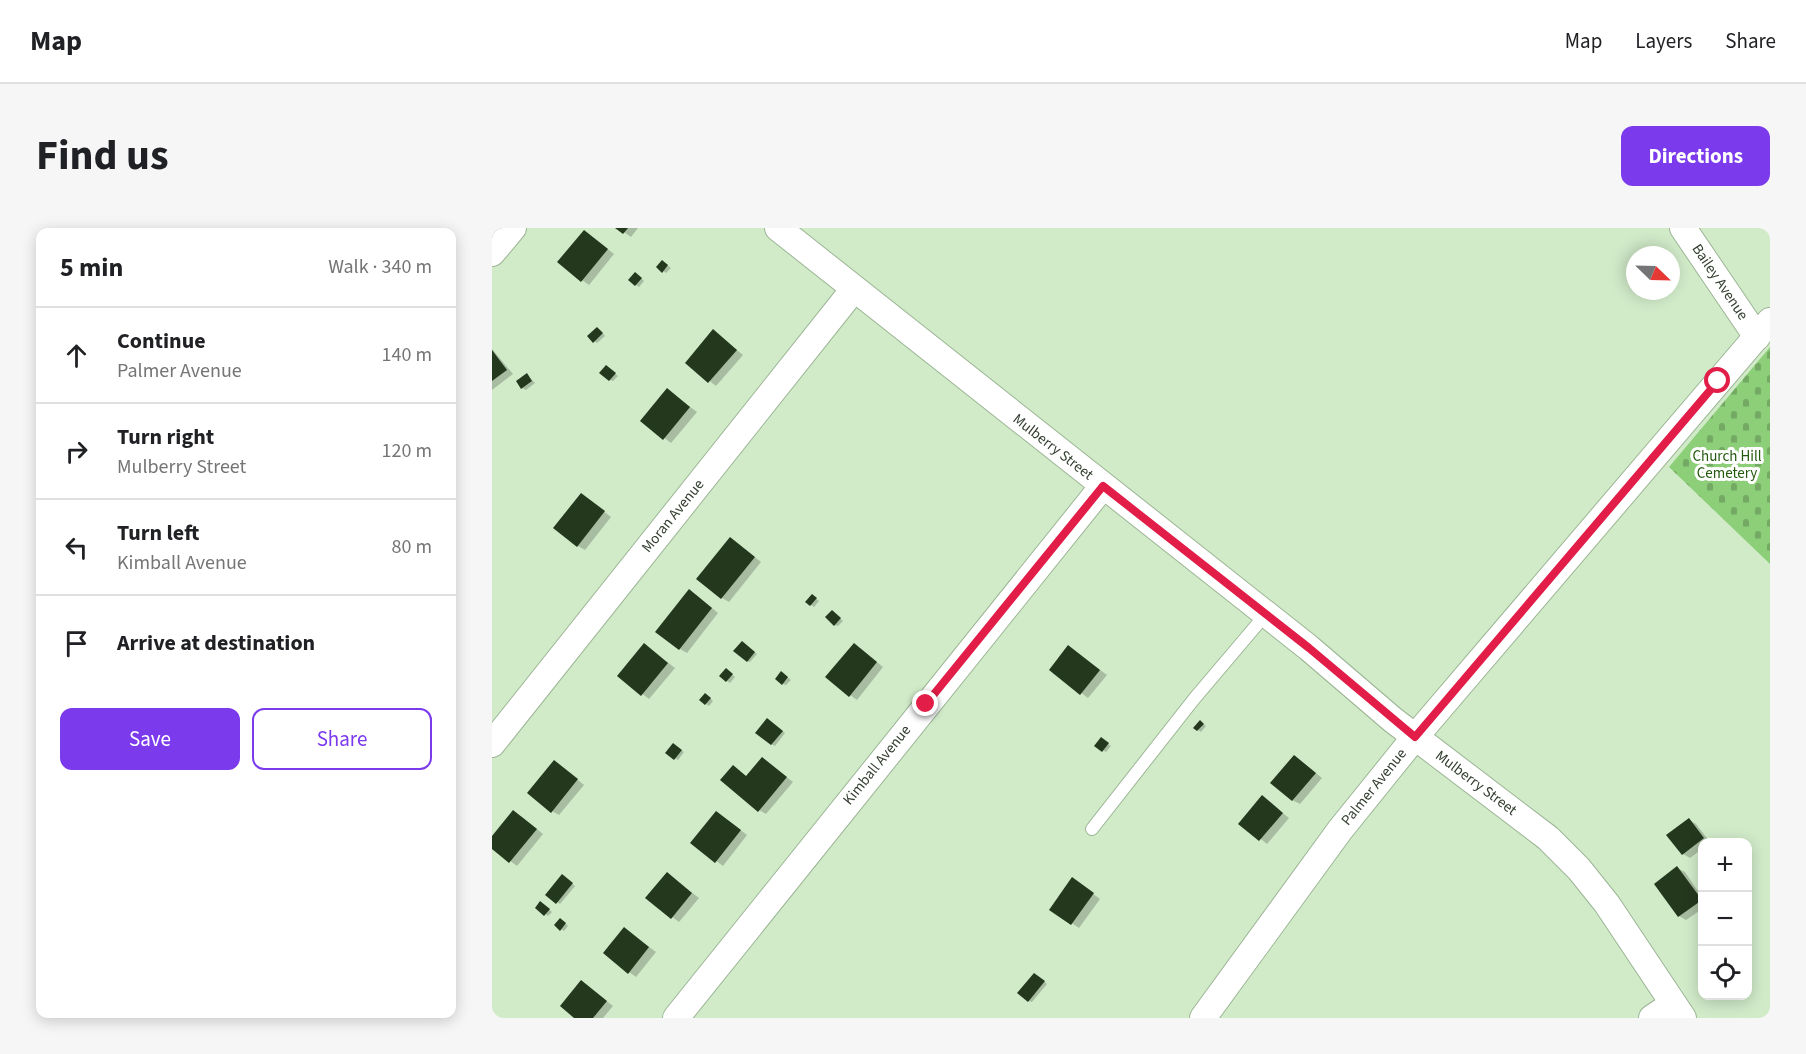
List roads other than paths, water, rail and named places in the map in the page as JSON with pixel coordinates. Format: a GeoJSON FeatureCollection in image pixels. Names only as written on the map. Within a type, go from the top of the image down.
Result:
{"type":"FeatureCollection","features":[{"type":"Feature","properties":{"kind":"street"},"geometry":{"type":"LineString","coordinates":[[492,253],[513,228]]}},
{"type":"Feature","properties":{"kind":"street","name":"Mulberry Street"},"geometry":{"type":"LineString","coordinates":[[778,228],[1266,614],[1415,737],[1548,838],[1579,869],[1607,904],[1669,1013]]}},
{"type":"Feature","properties":{"kind":"street","name":"Bailey Avenue"},"geometry":{"type":"LineString","coordinates":[[1683,228],[1763,329]]}},
{"type":"Feature","properties":{"kind":"street","name":"Moran Avenue"},"geometry":{"type":"LineString","coordinates":[[492,744],[854,289]]}},
{"type":"Feature","properties":{"kind":"street","name":"Palmer Avenue"},"geometry":{"type":"LineString","coordinates":[[1203,1018],[1340,830],[1415,737],[1763,329]]}},
{"type":"Feature","properties":{"kind":"street","name":"Kimball Avenue"},"geometry":{"type":"LineString","coordinates":[[676,1018],[1103,486]]}},
{"type":"Feature","properties":{"kind":"lane"},"geometry":{"type":"LineString","coordinates":[[1092,829],[1266,614]]}},
{"type":"Feature","properties":{"kind":"park label","name":"Church Hill Cemetery"},"geometry":{"type":"Point","coordinates":[1727,464]}}]}
